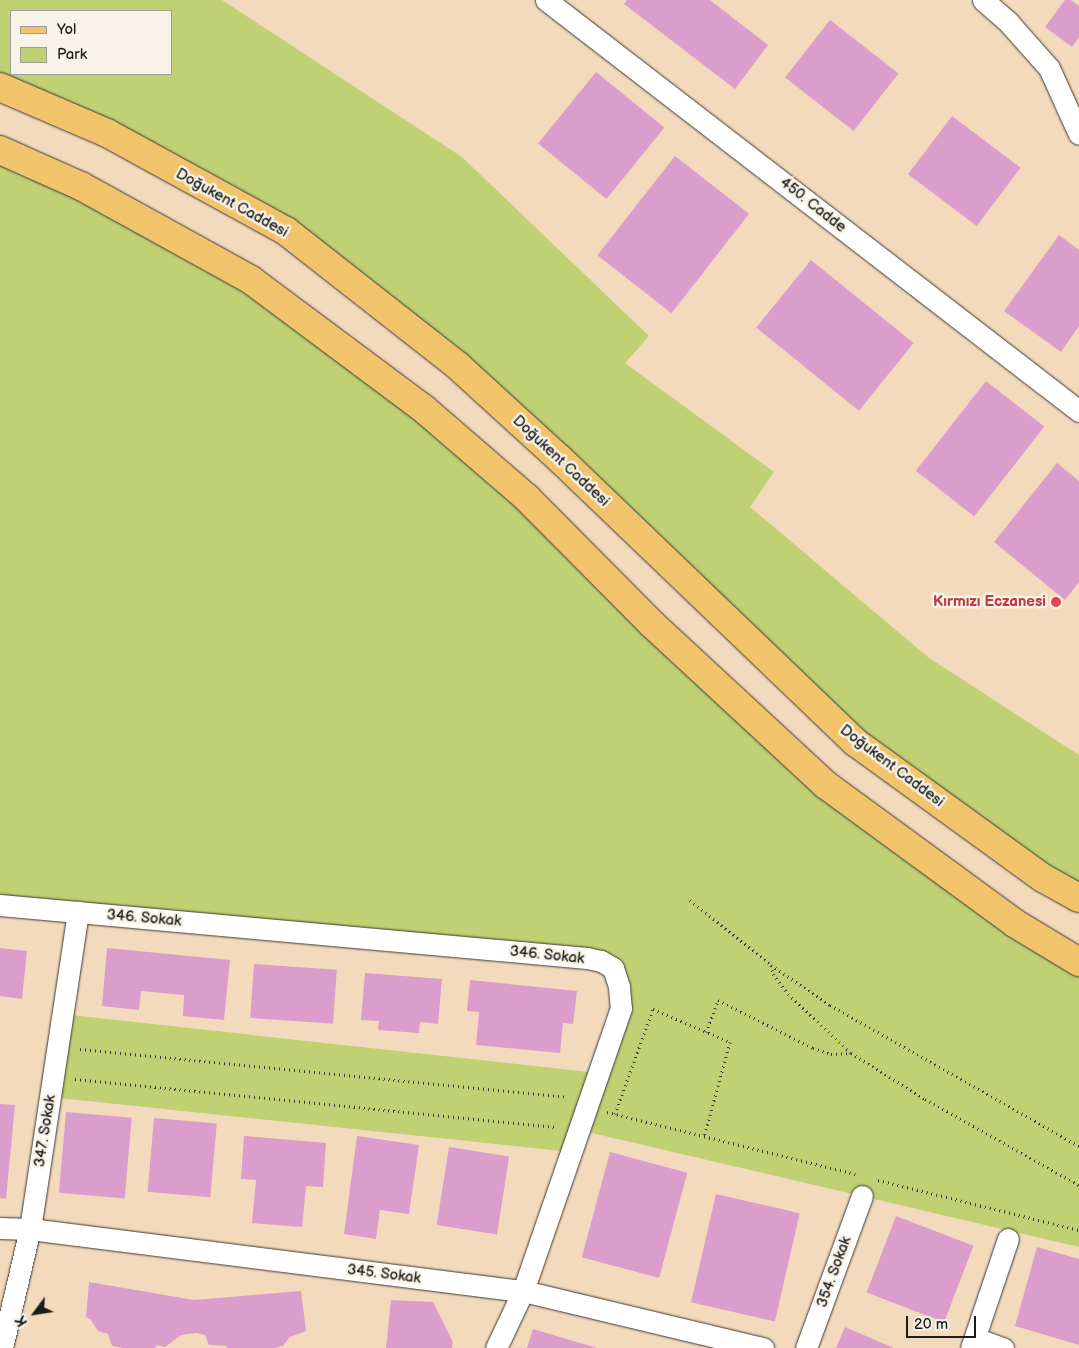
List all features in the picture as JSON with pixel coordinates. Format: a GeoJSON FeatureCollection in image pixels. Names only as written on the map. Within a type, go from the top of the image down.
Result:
{"type":"FeatureCollection","features":[{"type":"Feature","properties":{"kind":"main road","name":"Doğukent Caddesi"},"geometry":{"type":"LineString","coordinates":[[0,87],[106,133],[286,231],[458,366],[560,459],[855,742],[1043,878],[1079,898]]}},
{"type":"Feature","properties":{"kind":"main road"},"geometry":{"type":"LineString","coordinates":[[0,150],[81,186],[251,280],[416,403],[527,498],[652,624],[826,785],[1016,924],[1079,962]]}},
{"type":"Feature","properties":{"kind":"street","name":"450. Cadde"},"geometry":{"type":"LineString","coordinates":[[546,0],[1079,412]]}},
{"type":"Feature","properties":{"kind":"street"},"geometry":{"type":"LineString","coordinates":[[983,0],[1010,23],[1049,68],[1079,134]]}},
{"type":"Feature","properties":{"kind":"street","name":"346. Sokak"},"geometry":{"type":"LineString","coordinates":[[0,906],[601,961],[613,968],[619,986],[621,1008],[523,1291],[496,1348]]}},
{"type":"Feature","properties":{"kind":"street","name":"347. Sokak"},"geometry":{"type":"LineString","coordinates":[[2,1348],[30,1229],[78,912]]}},
{"type":"Feature","properties":{"kind":"street","name":"354. Sokak"},"geometry":{"type":"LineString","coordinates":[[806,1348],[865,1187]]}},
{"type":"Feature","properties":{"kind":"street","name":"345. Sokak"},"geometry":{"type":"LineString","coordinates":[[0,1228],[30,1229],[523,1291],[763,1348]]}},
{"type":"Feature","properties":{"kind":"street"},"geometry":{"type":"LineString","coordinates":[[1003,1348],[973,1343],[1008,1239]]}},
{"type":"Feature","properties":{"kind":"path"},"geometry":{"type":"LineString","coordinates":[[690,900],[771,965],[838,1010],[1079,1146]]}},
{"type":"Feature","properties":{"kind":"path"},"geometry":{"type":"LineString","coordinates":[[771,965],[773,974],[788,994],[851,1053],[924,1099],[1079,1185]]}},
{"type":"Feature","properties":{"kind":"path"},"geometry":{"type":"LineString","coordinates":[[706,1032],[718,1000],[812,1048],[831,1054],[851,1053]]}},
{"type":"Feature","properties":{"kind":"path"},"geometry":{"type":"LineString","coordinates":[[614,1114],[653,1010],[730,1042],[704,1136]]}},
{"type":"Feature","properties":{"kind":"path"},"geometry":{"type":"LineString","coordinates":[[57,1047],[588,1103],[614,1114],[858,1175]]}},
{"type":"Feature","properties":{"kind":"path"},"geometry":{"type":"LineString","coordinates":[[53,1076],[579,1130]]}},
{"type":"Feature","properties":{"kind":"path"},"geometry":{"type":"LineString","coordinates":[[865,1187],[1079,1230]]}},
{"type":"Feature","properties":{"kind":"green space"},"geometry":{"type":"Polygon","coordinates":[[[0,0],[222,0],[462,157],[649,336],[625,363],[774,472],[750,507],[929,658],[1079,755],[1079,898],[855,742],[687,582],[286,231],[0,87],[0,0]]]}},
{"type":"Feature","properties":{"kind":"green space"},"geometry":{"type":"Polygon","coordinates":[[[0,150],[251,280],[424,409],[826,785],[1079,962],[1079,1247],[579,1130],[571,1152],[50,1097],[62,1014],[598,1073],[621,1008],[613,968],[0,904],[0,150]]]}},
{"type":"Feature","properties":{"kind":"building"},"geometry":{"type":"Polygon","coordinates":[[[627,0],[710,0],[768,45],[735,89],[624,4],[627,0]]]}},
{"type":"Feature","properties":{"kind":"building"},"geometry":{"type":"Polygon","coordinates":[[[1065,0],[1071,0],[1079,6],[1079,37],[1072,47],[1045,27],[1065,0]]]}},
{"type":"Feature","properties":{"kind":"building"},"geometry":{"type":"Polygon","coordinates":[[[830,20],[899,74],[854,131],[785,78],[830,20]]]}},
{"type":"Feature","properties":{"kind":"building"},"geometry":{"type":"Polygon","coordinates":[[[596,72],[664,127],[606,199],[538,143],[596,72]]]}},
{"type":"Feature","properties":{"kind":"building"},"geometry":{"type":"Polygon","coordinates":[[[952,116],[1021,168],[977,226],[908,174],[952,116]]]}},
{"type":"Feature","properties":{"kind":"building"},"geometry":{"type":"Polygon","coordinates":[[[675,156],[749,214],[671,313],[597,255],[675,156]]]}},
{"type":"Feature","properties":{"kind":"building"},"geometry":{"type":"Polygon","coordinates":[[[1059,235],[1079,250],[1079,326],[1061,352],[1004,311],[1059,235]]]}},
{"type":"Feature","properties":{"kind":"building"},"geometry":{"type":"Polygon","coordinates":[[[811,260],[914,343],[859,411],[756,328],[811,260]]]}},
{"type":"Feature","properties":{"kind":"building"},"geometry":{"type":"Polygon","coordinates":[[[986,381],[1044,427],[974,516],[916,471],[986,381]]]}},
{"type":"Feature","properties":{"kind":"building"},"geometry":{"type":"Polygon","coordinates":[[[1057,463],[1079,481],[1079,582],[1065,600],[994,542],[1057,463]]]}},
{"type":"Feature","properties":{"kind":"building"},"geometry":{"type":"Polygon","coordinates":[[[0,948],[27,951],[22,999],[0,996],[0,948]]]}},
{"type":"Feature","properties":{"kind":"building"},"geometry":{"type":"Polygon","coordinates":[[[107,948],[230,960],[224,1020],[183,1016],[184,995],[141,991],[139,1010],[102,1006],[107,948]]]}},
{"type":"Feature","properties":{"kind":"building"},"geometry":{"type":"Polygon","coordinates":[[[254,964],[337,970],[333,1024],[250,1018],[254,964]]]}},
{"type":"Feature","properties":{"kind":"building"},"geometry":{"type":"Polygon","coordinates":[[[365,973],[442,979],[438,1024],[420,1022],[419,1033],[378,1030],[379,1021],[361,1020],[365,973]]]}},
{"type":"Feature","properties":{"kind":"building"},"geometry":{"type":"Polygon","coordinates":[[[470,980],[577,991],[573,1024],[563,1023],[560,1053],[476,1045],[479,1012],[467,1011],[470,980]]]}},
{"type":"Feature","properties":{"kind":"building"},"geometry":{"type":"Polygon","coordinates":[[[0,1104],[15,1105],[6,1199],[0,1198],[0,1104]]]}},
{"type":"Feature","properties":{"kind":"building"},"geometry":{"type":"Polygon","coordinates":[[[66,1112],[132,1118],[125,1198],[59,1193],[66,1112]]]}},
{"type":"Feature","properties":{"kind":"building"},"geometry":{"type":"Polygon","coordinates":[[[154,1118],[217,1123],[210,1197],[148,1192],[154,1118]]]}},
{"type":"Feature","properties":{"kind":"building"},"geometry":{"type":"Polygon","coordinates":[[[244,1136],[326,1143],[323,1187],[306,1186],[302,1227],[252,1223],[256,1180],[241,1179],[244,1136]]]}},
{"type":"Feature","properties":{"kind":"building"},"geometry":{"type":"Polygon","coordinates":[[[357,1136],[419,1145],[409,1214],[380,1210],[376,1239],[344,1234],[357,1136]]]}},
{"type":"Feature","properties":{"kind":"building"},"geometry":{"type":"Polygon","coordinates":[[[449,1147],[509,1157],[497,1235],[437,1225],[449,1147]]]}},
{"type":"Feature","properties":{"kind":"building"},"geometry":{"type":"Polygon","coordinates":[[[610,1152],[687,1173],[659,1278],[582,1257],[610,1152]]]}},
{"type":"Feature","properties":{"kind":"building"},"geometry":{"type":"Polygon","coordinates":[[[716,1194],[800,1213],[775,1322],[691,1302],[716,1194]]]}},
{"type":"Feature","properties":{"kind":"building"},"geometry":{"type":"Polygon","coordinates":[[[896,1216],[973,1246],[944,1322],[867,1293],[896,1216]]]}},
{"type":"Feature","properties":{"kind":"building"},"geometry":{"type":"Polygon","coordinates":[[[1037,1247],[1079,1259],[1079,1345],[1015,1326],[1037,1247]]]}},
{"type":"Feature","properties":{"kind":"building"},"geometry":{"type":"Polygon","coordinates":[[[89,1282],[194,1300],[301,1291],[306,1331],[290,1337],[283,1346],[274,1348],[227,1348],[226,1346],[209,1345],[205,1335],[196,1333],[181,1335],[165,1347],[157,1345],[155,1348],[112,1346],[108,1334],[98,1331],[91,1320],[86,1317],[89,1282]]]}},
{"type":"Feature","properties":{"kind":"building"},"geometry":{"type":"Polygon","coordinates":[[[391,1300],[433,1302],[453,1342],[452,1348],[386,1348],[391,1300]]]}},
{"type":"Feature","properties":{"kind":"building"},"geometry":{"type":"Polygon","coordinates":[[[845,1327],[894,1348],[836,1348],[845,1327]]]}},
{"type":"Feature","properties":{"kind":"building"},"geometry":{"type":"Polygon","coordinates":[[[533,1329],[597,1348],[527,1348],[533,1329]]]}},
{"type":"Feature","properties":{"kind":"place","name":"Kırmızı Eczanesi"},"geometry":{"type":"Point","coordinates":[1056,602]}}]}
